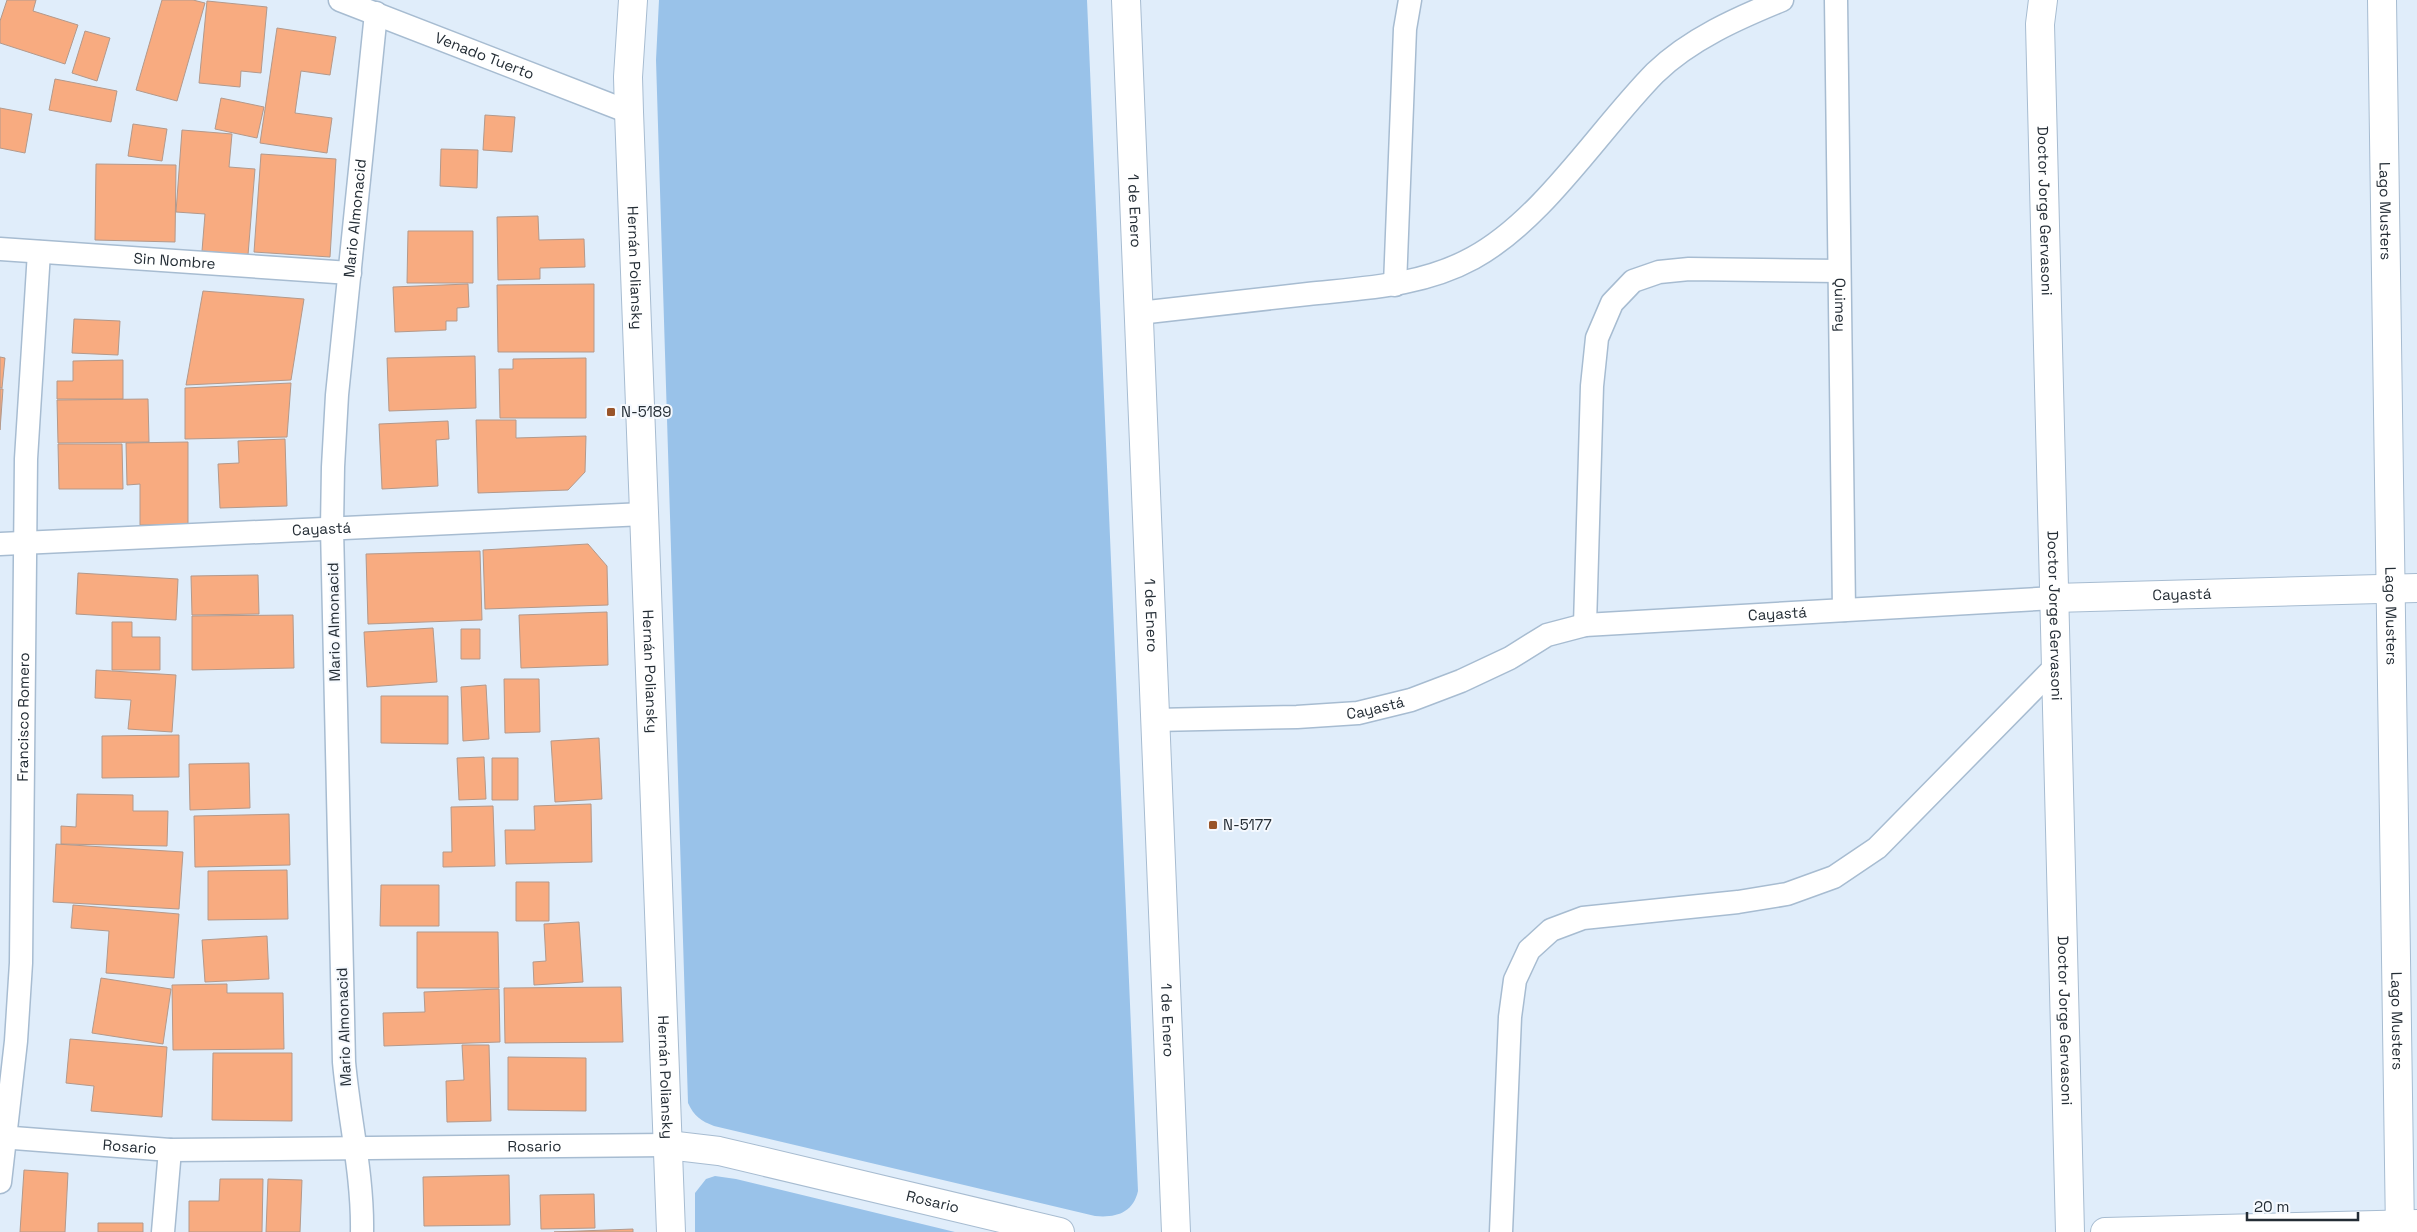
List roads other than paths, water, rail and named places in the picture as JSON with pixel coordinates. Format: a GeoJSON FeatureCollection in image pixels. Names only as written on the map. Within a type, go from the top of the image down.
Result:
{"type":"FeatureCollection","features":[{"type":"Feature","properties":{"kind":"street","name":"Hernán Poliansky"},"geometry":{"type":"LineString","coordinates":[[633,0],[629,68],[629,112],[671,1232]]}},
{"type":"Feature","properties":{"kind":"street","name":"1 de Enero"},"geometry":{"type":"LineString","coordinates":[[1126,0],[1176,1232]]}},
{"type":"Feature","properties":{"kind":"street","name":"Doctor Jorge Gervasoni"},"geometry":{"type":"LineString","coordinates":[[2042,0],[2040,24],[2070,1232]]}},
{"type":"Feature","properties":{"kind":"street","name":"Lago Musters"},"geometry":{"type":"LineString","coordinates":[[2382,0],[2404,589],[2406,1227]]}},
{"type":"Feature","properties":{"kind":"street","name":"Cayastá"},"geometry":{"type":"LineString","coordinates":[[2054,598],[2404,589]]}},
{"type":"Feature","properties":{"kind":"street","name":"Rosario"},"geometry":{"type":"LineString","coordinates":[[668,1145],[689,1146],[741,1156],[1060,1232]]}},
{"type":"Feature","properties":{"kind":"street"},"geometry":{"type":"LineString","coordinates":[[2105,1232],[2406,1227]]}},
{"type":"Feature","properties":{"kind":"lane","name":"Venado Tuerto"},"geometry":{"type":"LineString","coordinates":[[340,0],[629,112]]}},
{"type":"Feature","properties":{"kind":"lane"},"geometry":{"type":"LineString","coordinates":[[1395,285],[1405,29],[1410,0]]}},
{"type":"Feature","properties":{"kind":"lane"},"geometry":{"type":"LineString","coordinates":[[1138,313],[1395,285],[1437,274],[1473,258],[1507,236],[1539,205],[1657,72],[1694,43],[1744,16],[1782,0]]}},
{"type":"Feature","properties":{"kind":"lane","name":"Quimey"},"geometry":{"type":"LineString","coordinates":[[1836,0],[1844,610]]}},
{"type":"Feature","properties":{"kind":"lane","name":"Mario Almonacid"},"geometry":{"type":"LineString","coordinates":[[362,1232],[355,1148],[348,1108],[344,1062],[332,528],[337,395],[376,13]]}},
{"type":"Feature","properties":{"kind":"lane","name":"Sin Nombre"},"geometry":{"type":"LineString","coordinates":[[0,249],[350,273]]}},
{"type":"Feature","properties":{"kind":"lane","name":"Francisco Romero"},"geometry":{"type":"LineString","coordinates":[[0,1182],[2,1137],[16,1041],[21,963],[26,459],[39,252]]}},
{"type":"Feature","properties":{"kind":"lane"},"geometry":{"type":"LineString","coordinates":[[1586,625],[1592,386],[1597,338],[1612,304],[1632,281],[1659,272],[1689,269],[1839,271]]}},
{"type":"Feature","properties":{"kind":"lane","name":"Cayastá"},"geometry":{"type":"LineString","coordinates":[[0,544],[644,514]]}},
{"type":"Feature","properties":{"kind":"lane","name":"Cayastá"},"geometry":{"type":"LineString","coordinates":[[1155,720],[1296,717],[1358,712],[1411,700],[1461,681],[1510,658],[1547,635],[1586,625],[2054,598]]}},
{"type":"Feature","properties":{"kind":"lane"},"geometry":{"type":"LineString","coordinates":[[1501,1232],[1510,1017],[1515,980],[1528,950],[1551,930],[1583,918],[1787,894],[1834,878],[1877,848],[2056,666]]}},
{"type":"Feature","properties":{"kind":"lane","name":"Rosario"},"geometry":{"type":"LineString","coordinates":[[2,1137],[170,1150],[668,1145]]}},
{"type":"Feature","properties":{"kind":"lane"},"geometry":{"type":"LineString","coordinates":[[163,1232],[170,1150]]}},
{"type":"Feature","properties":{"kind":"place","name":"N-5189"},"geometry":{"type":"Point","coordinates":[611,412]}},
{"type":"Feature","properties":{"kind":"place","name":"N-5177"},"geometry":{"type":"Point","coordinates":[1213,825]}}]}
